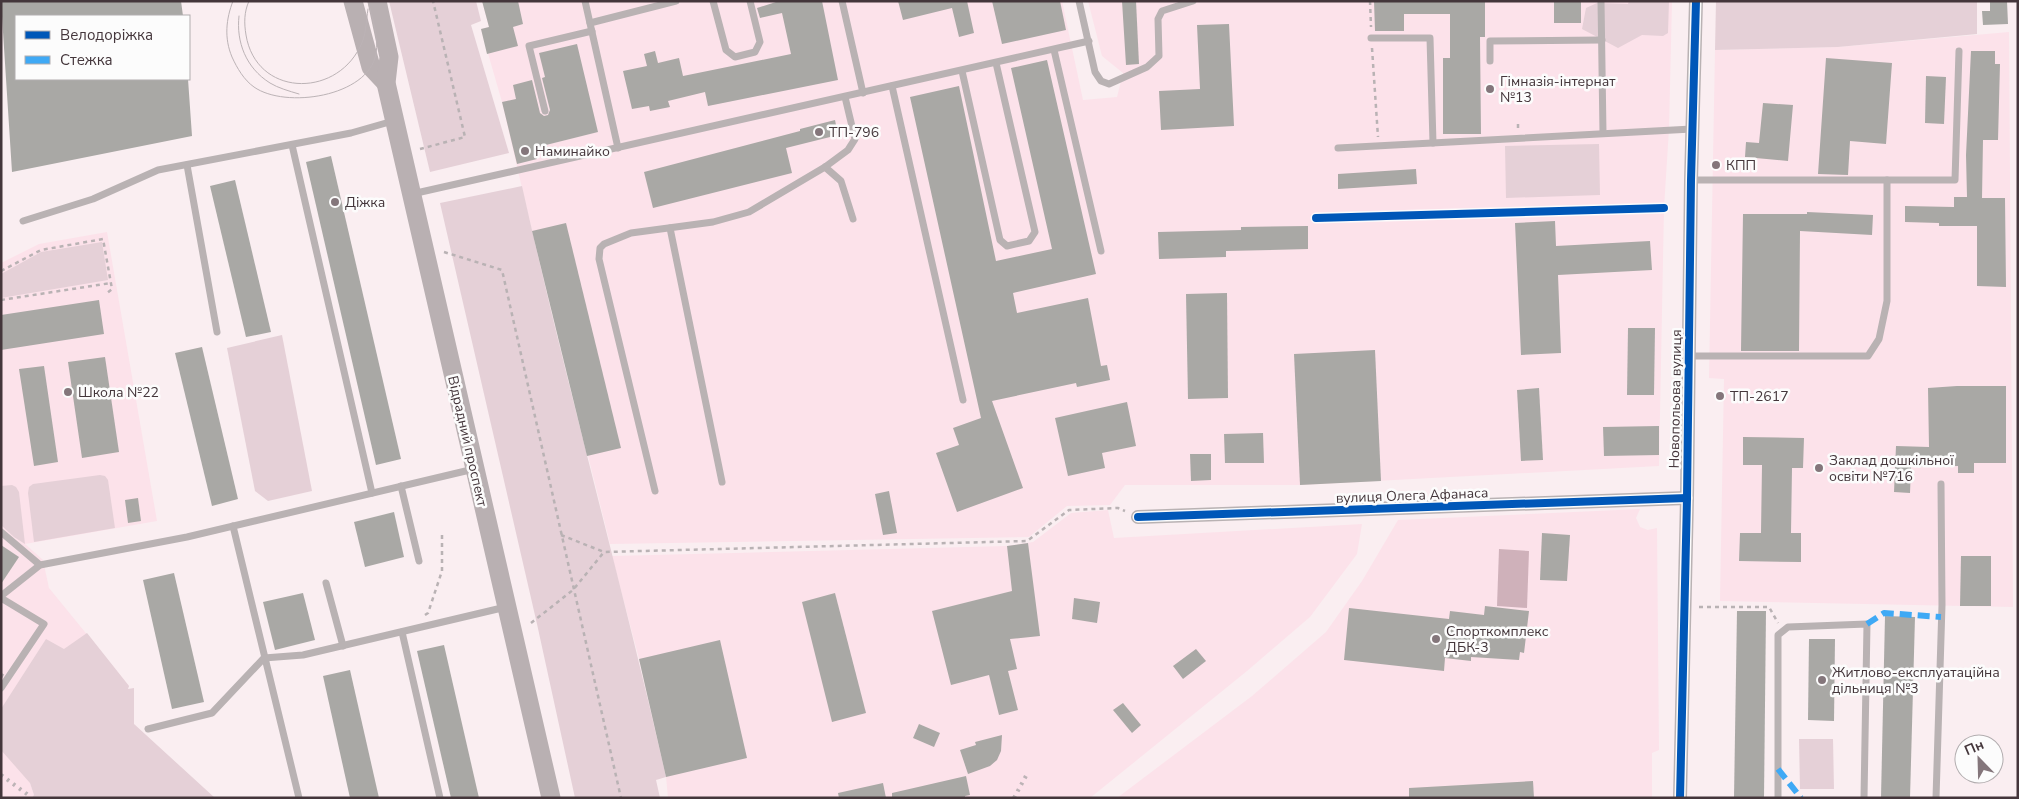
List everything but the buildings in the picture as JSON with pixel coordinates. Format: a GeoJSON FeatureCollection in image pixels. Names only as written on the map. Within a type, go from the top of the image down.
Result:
{"type":"FeatureCollection","features":[{"type":"Feature","properties":{"kind":"main road","name":"Відрадний проспект"},"geometry":{"type":"LineString","coordinates":[[353,1],[371,66],[386,83]]}},
{"type":"Feature","properties":{"kind":"main road","name":"Відрадний проспект"},"geometry":{"type":"LineString","coordinates":[[377,1],[389,57],[386,83],[551,798]]}},
{"type":"Feature","properties":{"kind":"street","name":"Новопольова вулиця"},"geometry":{"type":"LineString","coordinates":[[1680,798],[1687,498],[1690,180],[1696,1]]}},
{"type":"Feature","properties":{"kind":"street","name":"вулиця Олега Афанаса"},"geometry":{"type":"LineString","coordinates":[[1138,517],[1687,498]]}},
{"type":"Feature","properties":{"kind":"lane"},"geometry":{"type":"LineString","coordinates":[[585,1],[618,148]]}},
{"type":"Feature","properties":{"kind":"lane"},"geometry":{"type":"LineString","coordinates":[[545,111],[529,46],[676,1]]}},
{"type":"Feature","properties":{"kind":"lane"},"geometry":{"type":"LineString","coordinates":[[713,1],[726,50],[735,57],[755,52],[760,42],[750,1]]}},
{"type":"Feature","properties":{"kind":"lane"},"geometry":{"type":"LineString","coordinates":[[842,1],[863,92]]}},
{"type":"Feature","properties":{"kind":"lane"},"geometry":{"type":"LineString","coordinates":[[1079,1],[1095,72],[1101,81],[1109,84],[1147,67],[1159,56],[1158,19],[1162,11],[1192,1]]}},
{"type":"Feature","properties":{"kind":"lane"},"geometry":{"type":"LineString","coordinates":[[1601,1],[1603,133]]}},
{"type":"Feature","properties":{"kind":"lane"},"geometry":{"type":"LineString","coordinates":[[1371,38],[1430,38],[1433,143]]}},
{"type":"Feature","properties":{"kind":"lane"},"geometry":{"type":"LineString","coordinates":[[1490,62],[1490,42],[1602,40]]}},
{"type":"Feature","properties":{"kind":"lane"},"geometry":{"type":"LineString","coordinates":[[412,194],[1089,41]]}},
{"type":"Feature","properties":{"kind":"lane"},"geometry":{"type":"LineString","coordinates":[[1054,50],[1101,251]]}},
{"type":"Feature","properties":{"kind":"lane"},"geometry":{"type":"LineString","coordinates":[[1690,180],[1955,180],[1959,51]]}},
{"type":"Feature","properties":{"kind":"lane"},"geometry":{"type":"LineString","coordinates":[[962,70],[1000,240],[1007,246],[1029,240],[1035,232],[996,63]]}},
{"type":"Feature","properties":{"kind":"lane"},"geometry":{"type":"LineString","coordinates":[[892,86],[963,400]]}},
{"type":"Feature","properties":{"kind":"lane"},"geometry":{"type":"LineString","coordinates":[[655,491],[599,259],[600,248],[604,244],[631,233],[713,222],[749,212],[826,168],[848,150],[855,139],[845,96]]}},
{"type":"Feature","properties":{"kind":"lane"},"geometry":{"type":"LineString","coordinates":[[23,222],[93,200],[158,170],[292,145],[395,120]]}},
{"type":"Feature","properties":{"kind":"lane"},"geometry":{"type":"LineString","coordinates":[[1338,148],[1692,129]]}},
{"type":"Feature","properties":{"kind":"lane"},"geometry":{"type":"LineString","coordinates":[[292,145],[372,493]]}},
{"type":"Feature","properties":{"kind":"lane"},"geometry":{"type":"LineString","coordinates":[[187,165],[217,332]]}},
{"type":"Feature","properties":{"kind":"lane"},"geometry":{"type":"LineString","coordinates":[[826,168],[841,181],[852,219]]}},
{"type":"Feature","properties":{"kind":"lane"},"geometry":{"type":"LineString","coordinates":[[1688,356],[1868,356],[1879,339],[1887,301],[1887,180]]}},
{"type":"Feature","properties":{"kind":"lane"},"geometry":{"type":"LineString","coordinates":[[670,228],[722,482]]}},
{"type":"Feature","properties":{"kind":"lane"},"geometry":{"type":"LineString","coordinates":[[1,688],[44,624],[1,597],[40,565],[187,537],[474,468]]}},
{"type":"Feature","properties":{"kind":"lane"},"geometry":{"type":"LineString","coordinates":[[1936,798],[1942,605],[1941,484]]}},
{"type":"Feature","properties":{"kind":"lane"},"geometry":{"type":"LineString","coordinates":[[401,486],[419,561]]}},
{"type":"Feature","properties":{"kind":"lane"},"geometry":{"type":"LineString","coordinates":[[233,526],[299,798]]}},
{"type":"Feature","properties":{"kind":"lane"},"geometry":{"type":"LineString","coordinates":[[1,532],[40,565]]}},
{"type":"Feature","properties":{"kind":"lane"},"geometry":{"type":"LineString","coordinates":[[326,583],[343,646]]}},
{"type":"Feature","properties":{"kind":"lane"},"geometry":{"type":"LineString","coordinates":[[148,729],[212,713],[264,658],[303,655],[506,607]]}},
{"type":"Feature","properties":{"kind":"lane"},"geometry":{"type":"LineString","coordinates":[[1778,798],[1778,635],[1788,627],[1867,624],[1864,798]]}},
{"type":"Feature","properties":{"kind":"lane"},"geometry":{"type":"LineString","coordinates":[[402,632],[440,798]]}},
{"type":"Feature","properties":{"kind":"path"},"geometry":{"type":"LineString","coordinates":[[420,148],[465,137],[433,1]]}},
{"type":"Feature","properties":{"kind":"path"},"geometry":{"type":"LineString","coordinates":[[1370,1],[1378,146]]}},
{"type":"Feature","properties":{"kind":"path"},"geometry":{"type":"LineString","coordinates":[[1,271],[41,250],[103,239],[112,289],[107,292]]}},
{"type":"Feature","properties":{"kind":"path"},"geometry":{"type":"LineString","coordinates":[[444,252],[502,270],[621,798]]}},
{"type":"Feature","properties":{"kind":"path"},"geometry":{"type":"LineString","coordinates":[[1,300],[111,283]]}},
{"type":"Feature","properties":{"kind":"path"},"geometry":{"type":"LineString","coordinates":[[561,535],[604,552],[1027,541],[1049,527],[1069,510],[1118,508],[1138,517]]}},
{"type":"Feature","properties":{"kind":"path"},"geometry":{"type":"LineString","coordinates":[[402,632],[428,613],[442,571],[442,532]]}},
{"type":"Feature","properties":{"kind":"path"},"geometry":{"type":"LineString","coordinates":[[531,623],[573,590],[604,552]]}},
{"type":"Feature","properties":{"kind":"path"},"geometry":{"type":"LineString","coordinates":[[1699,607],[1769,607],[1783,631]]}},
{"type":"Feature","properties":{"kind":"shaded area"},"geometry":{"type":"Polygon","coordinates":[[[389,1],[476,1],[481,21],[471,25],[509,153],[430,172],[389,1]]]}},
{"type":"Feature","properties":{"kind":"shaded area"},"geometry":{"type":"Polygon","coordinates":[[[482,1],[1062,1],[1083,100],[1117,97],[1123,73],[1102,56],[1088,1],[1672,1],[1669,129],[1664,208],[1659,466],[1300,485],[1125,485],[1110,505],[1067,506],[1029,537],[610,544],[502,102],[481,29],[489,27],[482,1]]]}},
{"type":"Feature","properties":{"kind":"shaded area"},"geometry":{"type":"Polygon","coordinates":[[[1629,1],[1669,1],[1668,33],[1663,36],[1642,35],[1618,48],[1582,29],[1586,8],[1597,3],[1628,4],[1629,1]]]}},
{"type":"Feature","properties":{"kind":"shaded area"},"geometry":{"type":"Polygon","coordinates":[[[1716,1],[1977,1],[1977,34],[1838,47],[1715,50],[1716,1]]]}},
{"type":"Feature","properties":{"kind":"shaded area"},"geometry":{"type":"Polygon","coordinates":[[[2009,32],[2013,607],[1720,601],[1724,379],[1709,378],[1715,50],[1838,47],[2009,32]]]}},
{"type":"Feature","properties":{"kind":"shaded area"},"geometry":{"type":"Polygon","coordinates":[[[1599,144],[1600,195],[1506,198],[1505,146],[1599,144]]]}},
{"type":"Feature","properties":{"kind":"shaded area"},"geometry":{"type":"Polygon","coordinates":[[[522,186],[666,777],[656,780],[660,798],[575,798],[440,203],[522,186]]]}},
{"type":"Feature","properties":{"kind":"shaded area","name":"Школа №22"},"geometry":{"type":"Polygon","coordinates":[[[107,232],[157,521],[25,544],[43,560],[49,588],[129,686],[30,783],[34,795],[32,798],[1,798],[1,263],[39,244],[107,232]]]}},
{"type":"Feature","properties":{"kind":"shaded area"},"geometry":{"type":"Polygon","coordinates":[[[102,242],[108,280],[1,298],[1,274],[41,252],[102,242]]]}},
{"type":"Feature","properties":{"kind":"shaded area"},"geometry":{"type":"Polygon","coordinates":[[[282,335],[312,491],[268,501],[255,491],[227,348],[282,335]]]}},
{"type":"Feature","properties":{"kind":"shaded area"},"geometry":{"type":"Polygon","coordinates":[[[100,475],[105,476],[108,480],[115,528],[34,542],[28,493],[29,487],[33,484],[100,475]]]}},
{"type":"Feature","properties":{"kind":"shaded area"},"geometry":{"type":"Polygon","coordinates":[[[12,485],[19,492],[25,544],[1,525],[1,486],[12,485]]]}},
{"type":"Feature","properties":{"kind":"shaded area"},"geometry":{"type":"Polygon","coordinates":[[[1640,509],[1636,518],[1640,527],[1648,530],[1657,528],[1659,750],[1652,753],[1652,798],[1117,798],[1252,696],[1326,632],[1362,581],[1398,520],[1640,509]]]}},
{"type":"Feature","properties":{"kind":"shaded area"},"geometry":{"type":"Polygon","coordinates":[[[1108,510],[1114,538],[1362,524],[1357,554],[1310,617],[1247,671],[1090,798],[668,798],[666,776],[639,659],[612,556],[1007,546],[1033,542],[1071,513],[1108,510]]]}},
{"type":"Feature","properties":{"kind":"shaded area"},"geometry":{"type":"Polygon","coordinates":[[[1499,549],[1529,551],[1527,608],[1497,606],[1499,549]]]}},
{"type":"Feature","properties":{"kind":"shaded area"},"geometry":{"type":"Polygon","coordinates":[[[87,633],[129,686],[128,689],[134,688],[134,724],[215,798],[32,798],[34,795],[30,783],[1,750],[1,709],[46,639],[64,649],[87,633]]]}},
{"type":"Feature","properties":{"kind":"shaded area"},"geometry":{"type":"Polygon","coordinates":[[[1799,739],[1833,739],[1834,789],[1800,789],[1799,739]]]}},
{"type":"Feature","properties":{"kind":"tram line"},"geometry":{"type":"LineString","coordinates":[[233,1],[227,22],[227,36],[229,50],[241,74],[254,87],[268,94],[304,98],[324,95],[342,89],[358,80],[370,69],[376,54],[377,41],[368,1]]}},
{"type":"Feature","properties":{"kind":"tram line"},"geometry":{"type":"LineString","coordinates":[[249,1],[245,13],[245,26],[253,55],[264,70],[280,79],[297,83],[315,82],[333,76],[348,64],[362,43],[368,9]]}},
{"type":"Feature","properties":{"kind":"tram line"},"geometry":{"type":"LineString","coordinates":[[239,16],[238,26],[241,45],[244,54],[255,70],[273,85],[299,94]]}},
{"type":"Feature","properties":{"kind":"railway"},"geometry":{"type":"LineString","coordinates":[[1,675],[8,679]]}},
{"type":"Feature","properties":{"kind":"railway"},"geometry":{"type":"LineString","coordinates":[[1014,798],[1027,774]]}},
{"type":"Feature","properties":{"kind":"railway"},"geometry":{"type":"LineString","coordinates":[[1,775],[31,797]]}},
{"type":"Feature","properties":{"kind":"marked path"},"geometry":{"type":"LineString","coordinates":[[1867,624],[1884,613],[1941,617]]}},
{"type":"Feature","properties":{"kind":"marked path"},"geometry":{"type":"LineString","coordinates":[[1778,769],[1801,798]]}},
{"type":"Feature","properties":{"kind":"cycle path"},"geometry":{"type":"LineString","coordinates":[[1680,798],[1696,1]]}},
{"type":"Feature","properties":{"kind":"cycle path"},"geometry":{"type":"LineString","coordinates":[[1316,218],[1664,208]]}},
{"type":"Feature","properties":{"kind":"cycle path"},"geometry":{"type":"LineString","coordinates":[[1138,517],[1687,498]]}},
{"type":"Feature","properties":{"kind":"place","name":"Гімназія-інтернат №13"},"geometry":{"type":"Point","coordinates":[1490,89]}},
{"type":"Feature","properties":{"kind":"place","name":"ТП-796"},"geometry":{"type":"Point","coordinates":[819,132]}},
{"type":"Feature","properties":{"kind":"place","name":"Наминайко"},"geometry":{"type":"Point","coordinates":[525,151]}},
{"type":"Feature","properties":{"kind":"place","name":"КПП"},"geometry":{"type":"Point","coordinates":[1716,165]}},
{"type":"Feature","properties":{"kind":"place","name":"Діжка"},"geometry":{"type":"Point","coordinates":[335,202]}},
{"type":"Feature","properties":{"kind":"place","name":"Школа №22"},"geometry":{"type":"Point","coordinates":[68,392]}},
{"type":"Feature","properties":{"kind":"place","name":"ТП-2617"},"geometry":{"type":"Point","coordinates":[1720,396]}},
{"type":"Feature","properties":{"kind":"place","name":"Заклад дошкільної освіти №716"},"geometry":{"type":"Point","coordinates":[1819,468]}},
{"type":"Feature","properties":{"kind":"place","name":"Спорткомплекс ДБК-3"},"geometry":{"type":"Point","coordinates":[1436,639]}},
{"type":"Feature","properties":{"kind":"place","name":"Житлово-експлуатаційна дільниця №3"},"geometry":{"type":"Point","coordinates":[1822,680]}}]}
